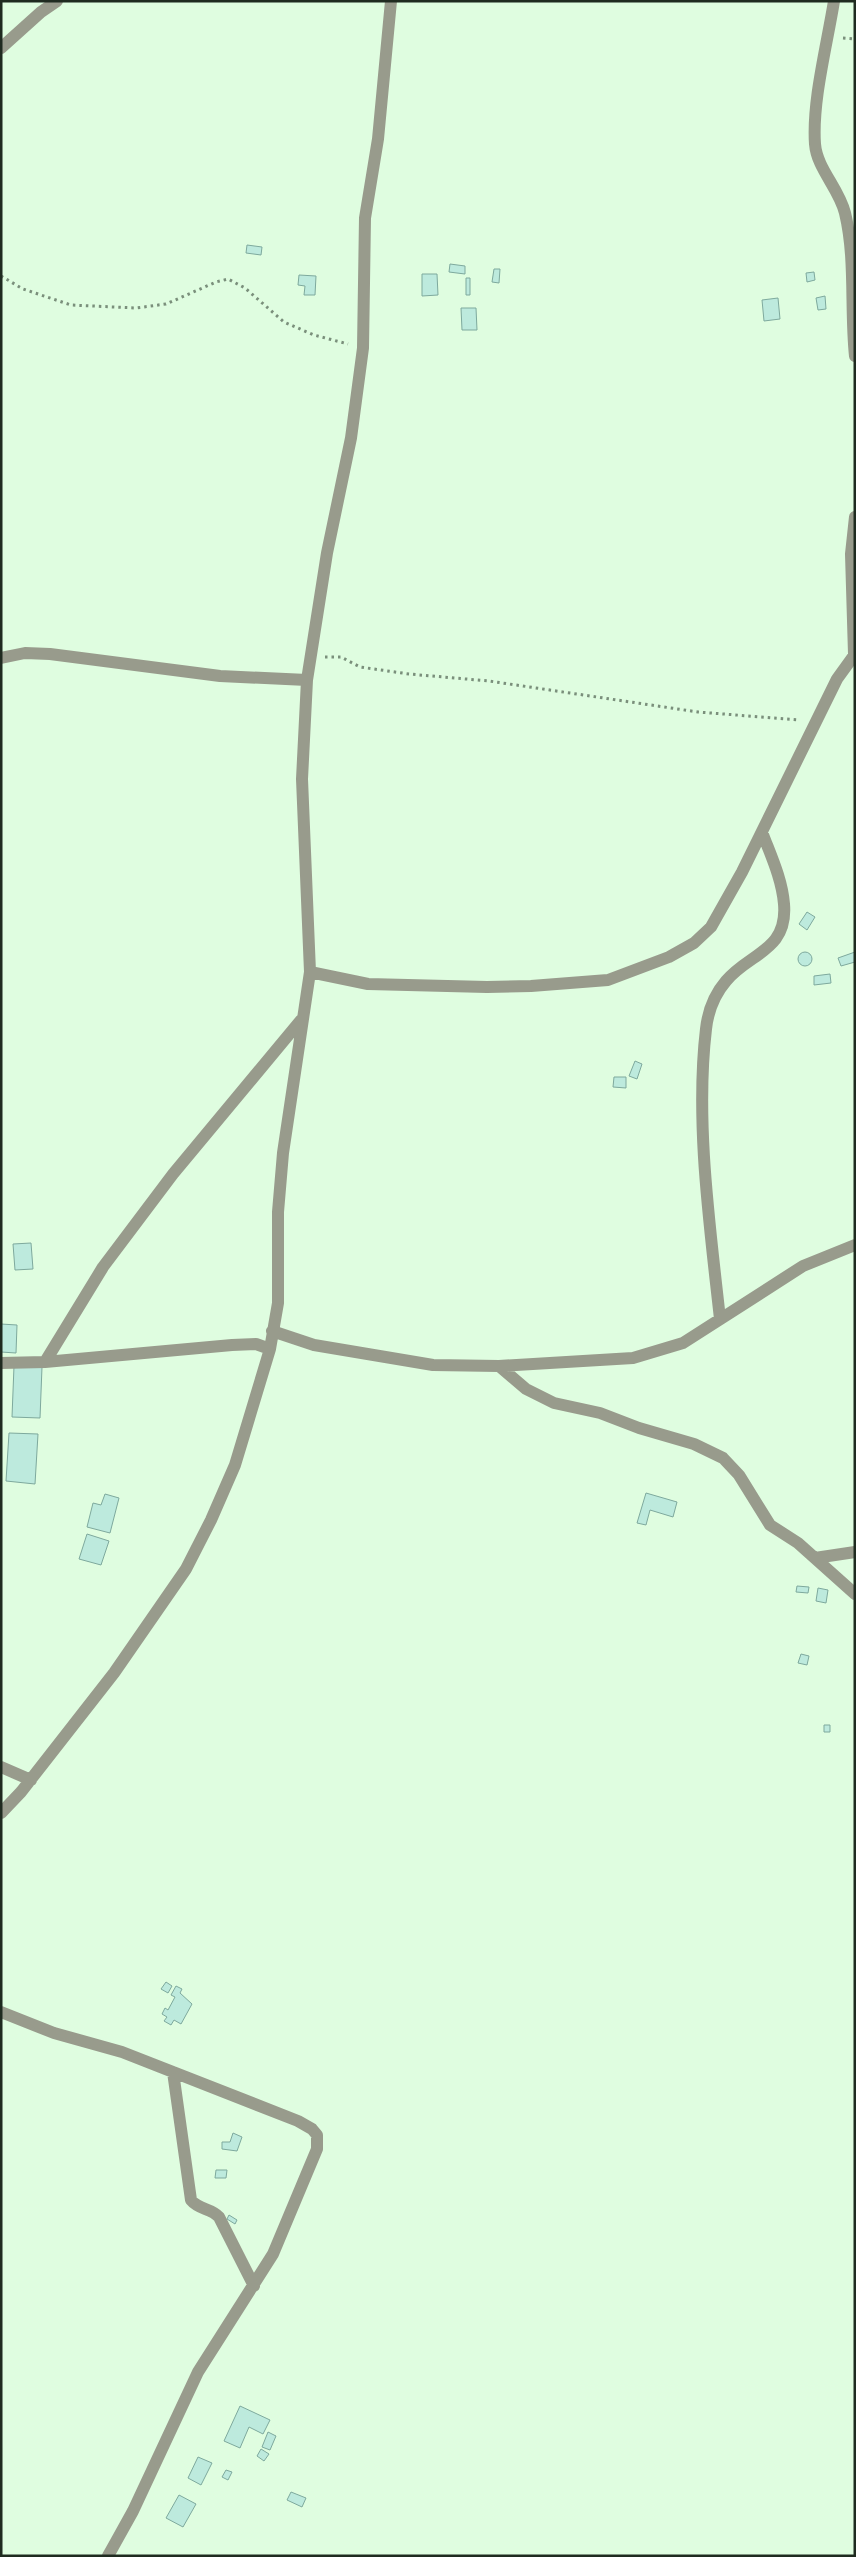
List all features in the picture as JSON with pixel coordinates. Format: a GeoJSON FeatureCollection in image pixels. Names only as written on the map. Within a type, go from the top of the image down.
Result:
{"type":"FeatureCollection","features":[{"type":"Feature","properties":{"kind":"street"},"geometry":{"type":"LineString","coordinates":[[1,48],[40,12],[58,1]]}},
{"type":"Feature","properties":{"kind":"street"},"geometry":{"type":"LineString","coordinates":[[1,1813],[31,1780],[114,1673],[186,1569],[211,1520],[235,1465],[270,1349],[278,1303],[278,1212],[283,1153],[301,1019],[310,972],[302,779],[307,680],[327,553],[351,438],[363,348],[365,218],[378,139],[391,1]]}},
{"type":"Feature","properties":{"kind":"street"},"geometry":{"type":"LineString","coordinates":[[834,1],[815,119],[815,142],[820,162],[840,196],[849,231],[855,356]]}},
{"type":"Feature","properties":{"kind":"street"},"geometry":{"type":"LineString","coordinates":[[310,972],[368,984],[487,987],[608,980],[669,957],[694,942],[711,927],[762,832],[837,679],[854,654],[851,554],[855,517]]}},
{"type":"Feature","properties":{"kind":"street"},"geometry":{"type":"LineString","coordinates":[[1,658],[25,653],[50,654],[220,676],[307,680]]}},
{"type":"Feature","properties":{"kind":"street"},"geometry":{"type":"LineString","coordinates":[[720,1319],[711,1237],[704,1141],[703,1083],[706,1030],[710,1007],[726,980],[767,950],[778,937],[783,922],[784,905],[780,879],[762,832]]}},
{"type":"Feature","properties":{"kind":"street"},"geometry":{"type":"LineString","coordinates":[[45,1362],[104,1267],[173,1174],[301,1019]]}},
{"type":"Feature","properties":{"kind":"street"},"geometry":{"type":"LineString","coordinates":[[272,1331],[314,1345],[433,1365],[499,1366],[633,1358],[683,1343],[803,1266],[855,1245]]}},
{"type":"Feature","properties":{"kind":"street"},"geometry":{"type":"LineString","coordinates":[[1,1363],[45,1362],[232,1345],[256,1344],[270,1349]]}},
{"type":"Feature","properties":{"kind":"street"},"geometry":{"type":"LineString","coordinates":[[499,1366],[526,1388],[554,1403],[600,1413],[639,1428],[694,1444],[723,1458],[739,1475],[770,1525],[798,1543],[855,1594]]}},
{"type":"Feature","properties":{"kind":"street"},"geometry":{"type":"LineString","coordinates":[[815,1558],[855,1552]]}},
{"type":"Feature","properties":{"kind":"street"},"geometry":{"type":"LineString","coordinates":[[1,1767],[31,1780]]}},
{"type":"Feature","properties":{"kind":"street"},"geometry":{"type":"LineString","coordinates":[[1,2012],[54,2032],[122,2052],[298,2121],[312,2129],[317,2135],[317,2149],[273,2254],[198,2372],[133,2511],[108,2556]]}},
{"type":"Feature","properties":{"kind":"street"},"geometry":{"type":"LineString","coordinates":[[173,2072],[191,2200],[200,2208],[215,2212],[219,2217],[254,2286]]}},
{"type":"Feature","properties":{"kind":"path"},"geometry":{"type":"LineString","coordinates":[[1,276],[23,289],[71,305],[136,308],[166,304],[216,282],[228,280],[245,288],[284,322],[314,335],[363,348]]}},
{"type":"Feature","properties":{"kind":"path"},"geometry":{"type":"LineString","coordinates":[[310,659],[341,657],[360,667],[432,677],[489,681],[698,712],[816,720]]}},
{"type":"Feature","properties":{"kind":"building"},"geometry":{"type":"Polygon","coordinates":[[[247,245],[262,247],[261,255],[246,253],[247,245]]]}},
{"type":"Feature","properties":{"kind":"building"},"geometry":{"type":"Polygon","coordinates":[[[450,264],[465,266],[465,274],[449,272],[450,264]]]}},
{"type":"Feature","properties":{"kind":"building"},"geometry":{"type":"Polygon","coordinates":[[[494,269],[500,269],[499,283],[492,282],[494,269]]]}},
{"type":"Feature","properties":{"kind":"building"},"geometry":{"type":"Polygon","coordinates":[[[814,272],[815,280],[807,282],[806,273],[814,272]]]}},
{"type":"Feature","properties":{"kind":"building"},"geometry":{"type":"Polygon","coordinates":[[[422,274],[437,274],[438,295],[422,296],[422,274]]]}},
{"type":"Feature","properties":{"kind":"building"},"geometry":{"type":"Polygon","coordinates":[[[299,275],[316,276],[315,295],[304,295],[305,286],[298,285],[299,275]]]}},
{"type":"Feature","properties":{"kind":"building"},"geometry":{"type":"Polygon","coordinates":[[[466,278],[470,278],[470,295],[466,295],[466,278]]]}},
{"type":"Feature","properties":{"kind":"building"},"geometry":{"type":"Polygon","coordinates":[[[825,296],[826,309],[818,310],[816,298],[825,296]]]}},
{"type":"Feature","properties":{"kind":"building"},"geometry":{"type":"Polygon","coordinates":[[[778,298],[780,319],[764,321],[762,300],[778,298]]]}},
{"type":"Feature","properties":{"kind":"building"},"geometry":{"type":"Polygon","coordinates":[[[461,308],[476,308],[477,330],[462,330],[461,308]]]}},
{"type":"Feature","properties":{"kind":"building"},"geometry":{"type":"Polygon","coordinates":[[[807,912],[815,917],[807,930],[799,924],[807,912]]]}},
{"type":"Feature","properties":{"kind":"building"},"geometry":{"type":"Polygon","coordinates":[[[802,952],[808,952],[812,959],[808,966],[802,966],[798,962],[798,956],[802,952]]]}},
{"type":"Feature","properties":{"kind":"building"},"geometry":{"type":"Polygon","coordinates":[[[855,952],[855,962],[841,966],[838,958],[855,952]]]}},
{"type":"Feature","properties":{"kind":"building"},"geometry":{"type":"Polygon","coordinates":[[[830,974],[831,983],[814,985],[814,976],[830,974]]]}},
{"type":"Feature","properties":{"kind":"building"},"geometry":{"type":"Polygon","coordinates":[[[635,1061],[642,1064],[637,1079],[629,1076],[635,1061]]]}},
{"type":"Feature","properties":{"kind":"building"},"geometry":{"type":"Polygon","coordinates":[[[614,1077],[626,1077],[626,1088],[613,1087],[614,1077]]]}},
{"type":"Feature","properties":{"kind":"building"},"geometry":{"type":"Polygon","coordinates":[[[31,1243],[33,1269],[15,1270],[13,1244],[31,1243]]]}},
{"type":"Feature","properties":{"kind":"building"},"geometry":{"type":"Polygon","coordinates":[[[1,1324],[17,1325],[16,1353],[1,1352],[1,1324]]]}},
{"type":"Feature","properties":{"kind":"building"},"geometry":{"type":"Polygon","coordinates":[[[14,1366],[42,1367],[40,1418],[12,1417],[14,1366]]]}},
{"type":"Feature","properties":{"kind":"building"},"geometry":{"type":"Polygon","coordinates":[[[9,1433],[38,1434],[35,1484],[6,1481],[9,1433]]]}},
{"type":"Feature","properties":{"kind":"building"},"geometry":{"type":"Polygon","coordinates":[[[646,1493],[677,1502],[673,1517],[650,1510],[646,1525],[637,1523],[646,1493]]]}},
{"type":"Feature","properties":{"kind":"building"},"geometry":{"type":"Polygon","coordinates":[[[105,1494],[119,1498],[110,1533],[87,1527],[93,1503],[101,1505],[105,1494]]]}},
{"type":"Feature","properties":{"kind":"building"},"geometry":{"type":"Polygon","coordinates":[[[87,1534],[109,1541],[101,1565],[79,1559],[87,1534]]]}},
{"type":"Feature","properties":{"kind":"building"},"geometry":{"type":"Polygon","coordinates":[[[797,1586],[809,1587],[808,1593],[796,1592],[797,1586]]]}},
{"type":"Feature","properties":{"kind":"building"},"geometry":{"type":"Polygon","coordinates":[[[818,1588],[828,1590],[826,1603],[816,1601],[818,1588]]]}},
{"type":"Feature","properties":{"kind":"building"},"geometry":{"type":"Polygon","coordinates":[[[801,1654],[809,1656],[807,1665],[798,1663],[801,1654]]]}},
{"type":"Feature","properties":{"kind":"building"},"geometry":{"type":"Polygon","coordinates":[[[824,1725],[830,1725],[830,1732],[824,1732],[824,1725]]]}},
{"type":"Feature","properties":{"kind":"building"},"geometry":{"type":"Polygon","coordinates":[[[166,1982],[172,1986],[168,1993],[161,1989],[166,1982]]]}},
{"type":"Feature","properties":{"kind":"building"},"geometry":{"type":"Polygon","coordinates":[[[176,1986],[182,1989],[180,1993],[192,2004],[181,2024],[174,2020],[171,2025],[164,2021],[167,2017],[162,2014],[165,2008],[168,2010],[175,1997],[171,1995],[176,1986]]]}},
{"type":"Feature","properties":{"kind":"building"},"geometry":{"type":"Polygon","coordinates":[[[233,2133],[242,2137],[237,2151],[222,2149],[222,2142],[230,2142],[233,2133]]]}},
{"type":"Feature","properties":{"kind":"building"},"geometry":{"type":"Polygon","coordinates":[[[216,2170],[227,2170],[226,2178],[215,2178],[216,2170]]]}},
{"type":"Feature","properties":{"kind":"building"},"geometry":{"type":"Polygon","coordinates":[[[229,2215],[237,2220],[235,2224],[227,2219],[229,2215]]]}},
{"type":"Feature","properties":{"kind":"building"},"geometry":{"type":"Polygon","coordinates":[[[240,2406],[270,2420],[263,2434],[249,2427],[240,2448],[224,2441],[240,2406]]]}},
{"type":"Feature","properties":{"kind":"building"},"geometry":{"type":"Polygon","coordinates":[[[268,2432],[276,2436],[270,2450],[262,2447],[268,2432]]]}},
{"type":"Feature","properties":{"kind":"building"},"geometry":{"type":"Polygon","coordinates":[[[261,2449],[269,2454],[264,2461],[257,2456],[261,2449]]]}},
{"type":"Feature","properties":{"kind":"building"},"geometry":{"type":"Polygon","coordinates":[[[198,2457],[212,2463],[201,2485],[188,2478],[198,2457]]]}},
{"type":"Feature","properties":{"kind":"building"},"geometry":{"type":"Polygon","coordinates":[[[226,2470],[232,2472],[228,2480],[222,2477],[226,2470]]]}},
{"type":"Feature","properties":{"kind":"building"},"geometry":{"type":"Polygon","coordinates":[[[291,2492],[306,2498],[302,2507],[287,2500],[291,2492]]]}},
{"type":"Feature","properties":{"kind":"building"},"geometry":{"type":"Polygon","coordinates":[[[179,2495],[196,2504],[183,2527],[166,2518],[179,2495]]]}}]}
